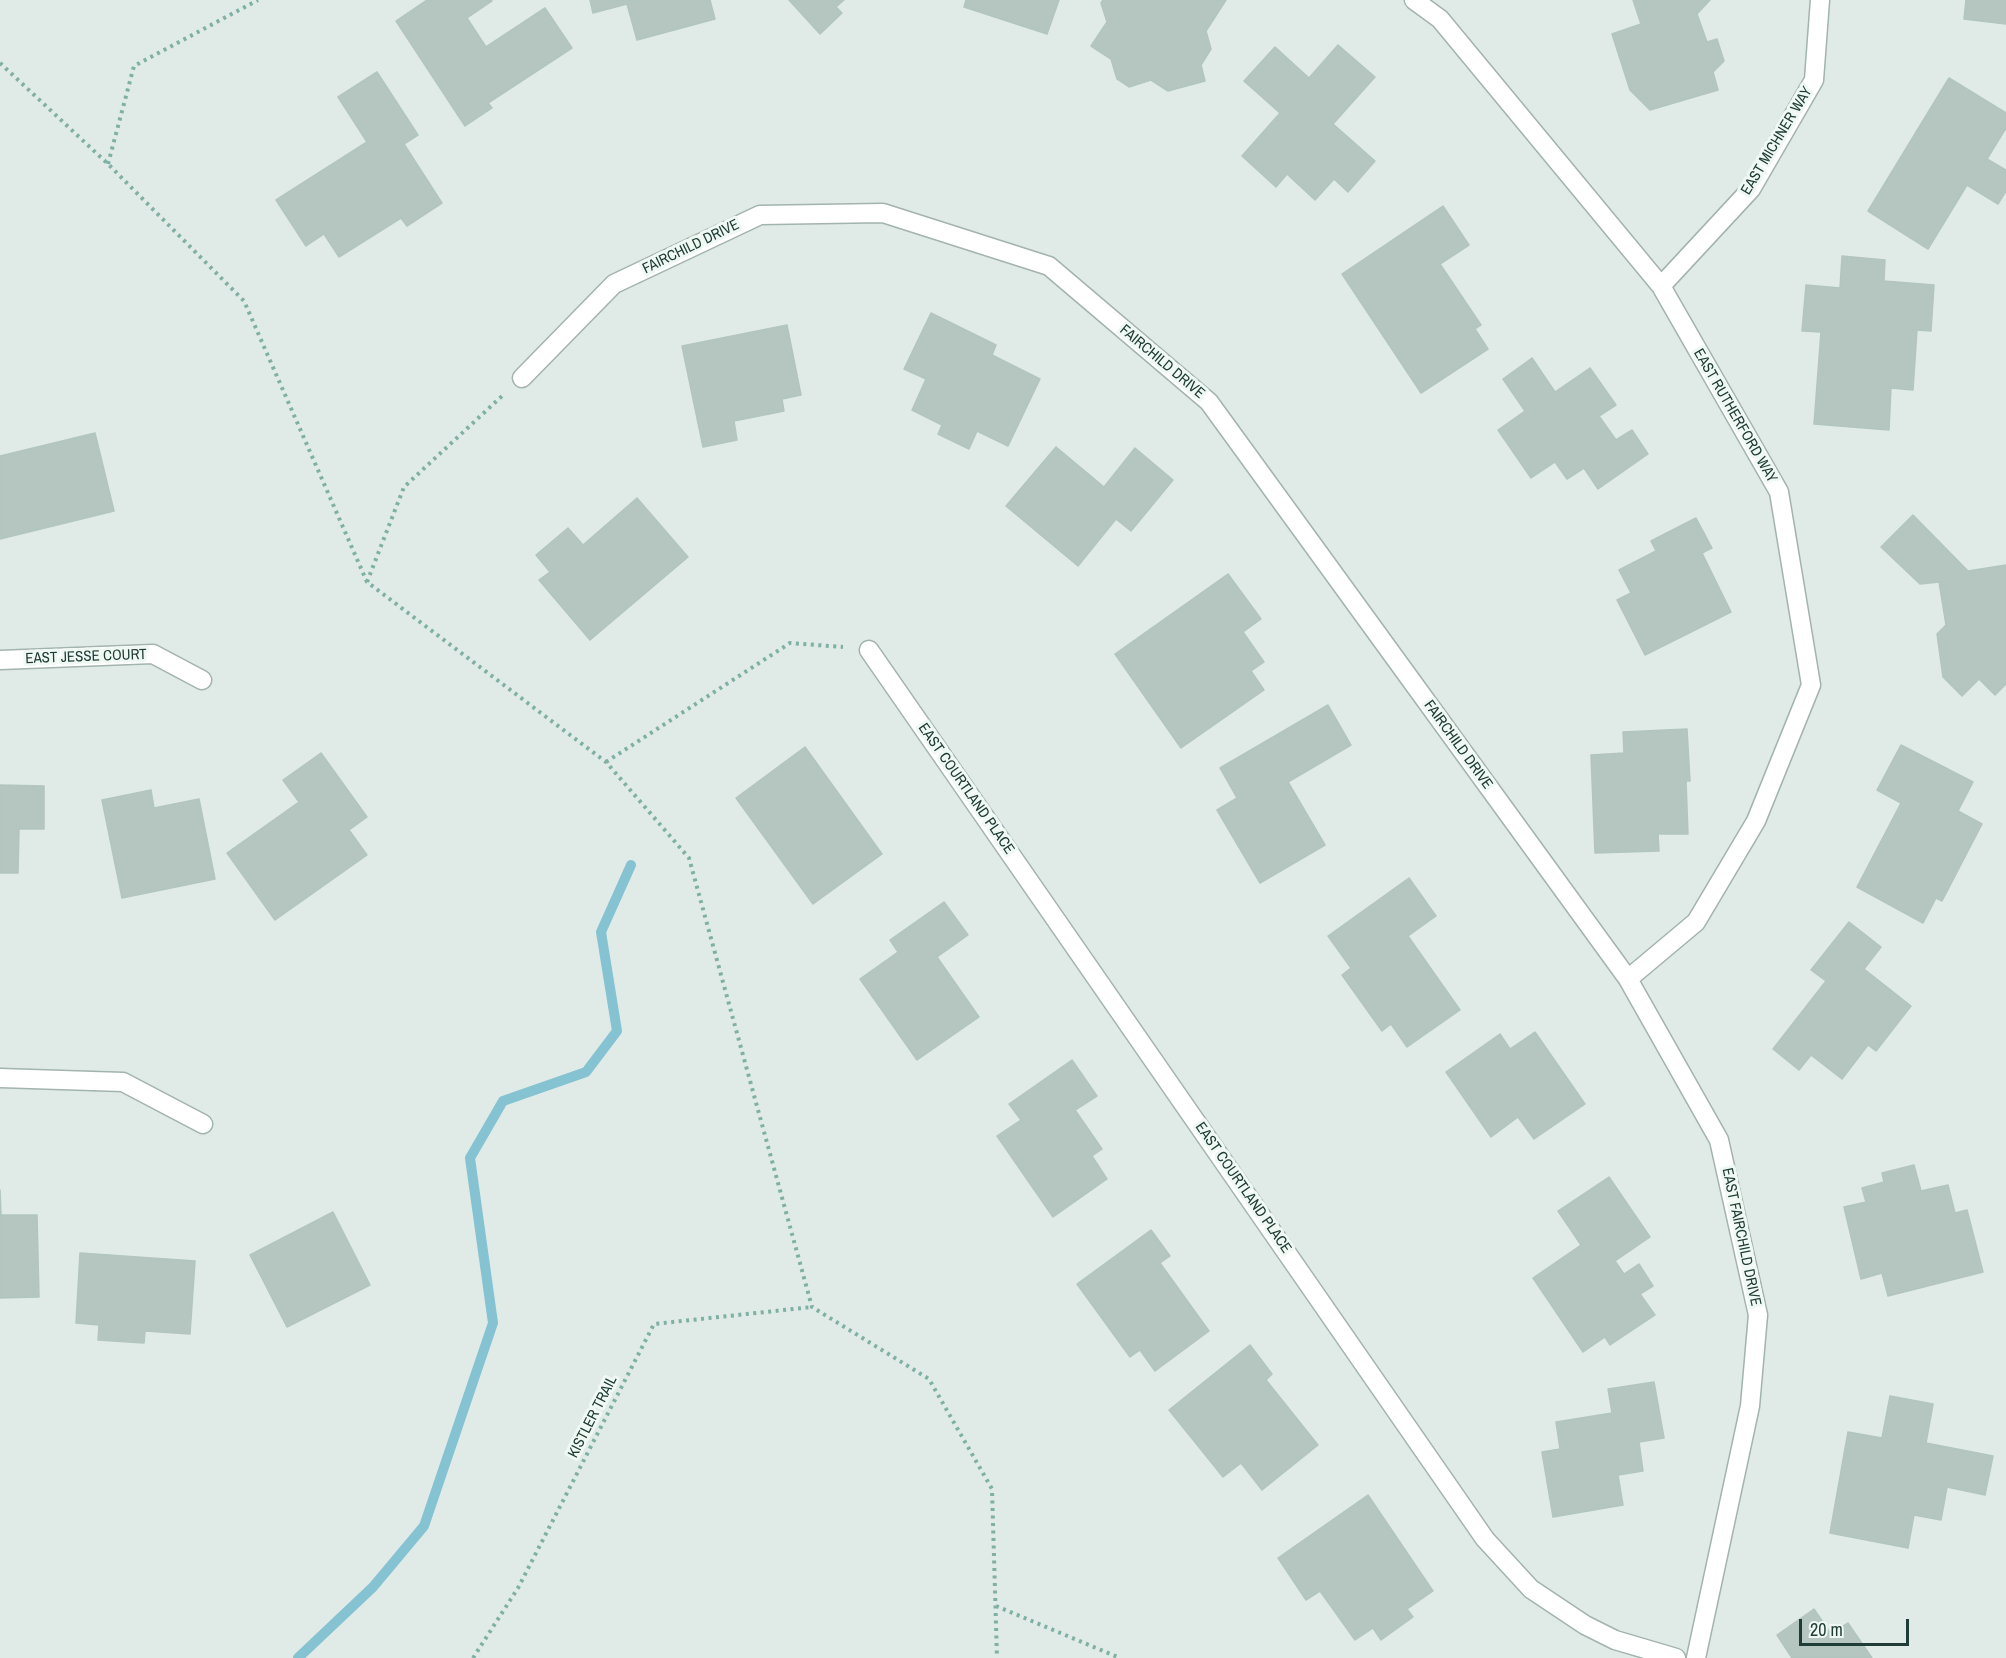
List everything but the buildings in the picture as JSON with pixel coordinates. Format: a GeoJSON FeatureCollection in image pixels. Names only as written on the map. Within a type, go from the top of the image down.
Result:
{"type":"FeatureCollection","features":[{"type":"Feature","properties":{"kind":"street","name":"EAST RUTHERFORD WAY"},"geometry":{"type":"LineString","coordinates":[[1414,0],[1440,20],[1661,286],[1779,492],[1810,685],[1756,821],[1696,922],[1628,980]]}},
{"type":"Feature","properties":{"kind":"street","name":"EAST MICHNER WAY"},"geometry":{"type":"LineString","coordinates":[[1661,286],[1751,189],[1814,80],[1820,0]]}},
{"type":"Feature","properties":{"kind":"street","name":"FAIRCHILD DRIVE"},"geometry":{"type":"LineString","coordinates":[[522,378],[614,284],[759,215],[883,213],[1049,266],[1209,402],[1628,980]]}},
{"type":"Feature","properties":{"kind":"street","name":"EAST COURTLAND PLACE"},"geometry":{"type":"LineString","coordinates":[[869,650],[1485,1539],[1531,1589],[1585,1625],[1615,1640],[1676,1658]]}},
{"type":"Feature","properties":{"kind":"street","name":"EAST JESSE COURT"},"geometry":{"type":"LineString","coordinates":[[0,660],[153,654],[202,681]]}},
{"type":"Feature","properties":{"kind":"street","name":"EAST FAIRCHILD DRIVE"},"geometry":{"type":"LineString","coordinates":[[1628,980],[1719,1140],[1758,1315],[1750,1406],[1696,1658]]}},
{"type":"Feature","properties":{"kind":"street"},"geometry":{"type":"LineString","coordinates":[[0,1078],[123,1082],[203,1124]]}},
{"type":"Feature","properties":{"kind":"path"},"geometry":{"type":"LineString","coordinates":[[108,164],[134,66],[258,0]]}},
{"type":"Feature","properties":{"kind":"path"},"geometry":{"type":"LineString","coordinates":[[0,63],[108,164],[244,302],[367,582],[606,762],[689,858],[812,1307],[929,1379],[992,1489],[997,1658]]}},
{"type":"Feature","properties":{"kind":"path"},"geometry":{"type":"LineString","coordinates":[[367,582],[404,487],[522,378]]}},
{"type":"Feature","properties":{"kind":"path"},"geometry":{"type":"LineString","coordinates":[[606,762],[790,643],[869,650]]}},
{"type":"Feature","properties":{"kind":"path","name":"KISTLER TRAIL"},"geometry":{"type":"LineString","coordinates":[[473,1658],[518,1588],[654,1324],[812,1307]]}},
{"type":"Feature","properties":{"kind":"path"},"geometry":{"type":"LineString","coordinates":[[996,1606],[1120,1658]]}},
{"type":"Feature","properties":{"kind":"waterway"},"geometry":{"type":"LineString","coordinates":[[298,1658],[373,1587],[424,1526],[493,1323],[470,1158],[503,1101],[586,1072],[617,1031],[601,932],[631,865]]}}]}
